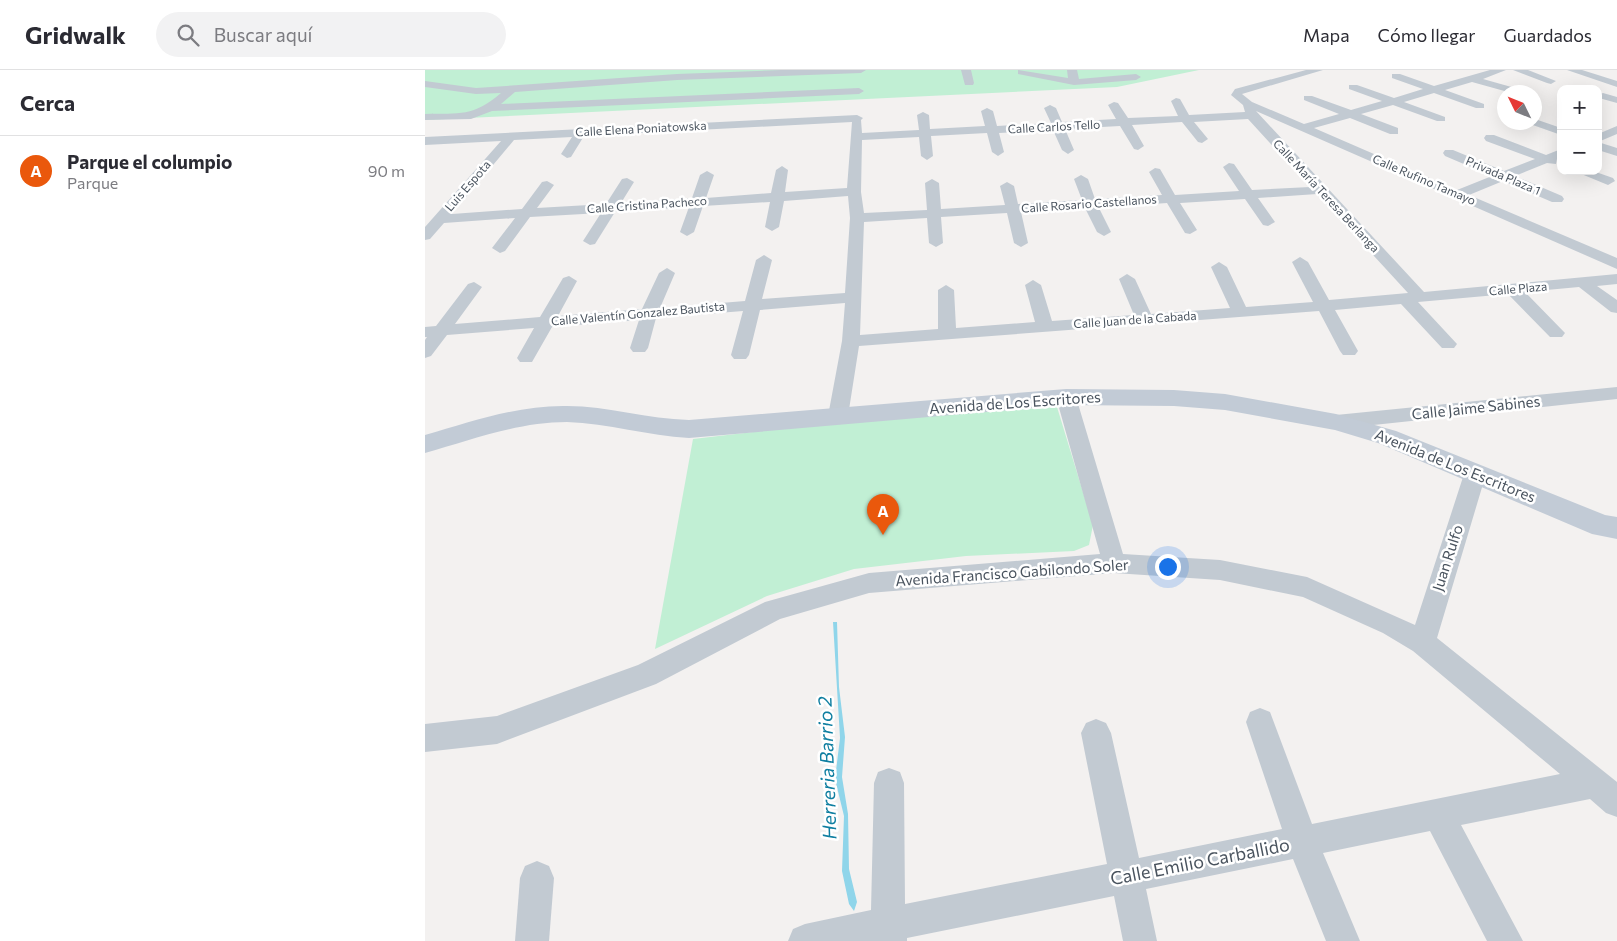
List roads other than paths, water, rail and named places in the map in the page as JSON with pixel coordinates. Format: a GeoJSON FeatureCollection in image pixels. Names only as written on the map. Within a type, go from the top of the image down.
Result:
{"type":"FeatureCollection","features":[{"type":"Feature","properties":{"kind":"main road","name":"Avenida de Los Escritores"},"geometry":{"type":"LineString","coordinates":[[425,444],[499,424],[552,414],[587,415],[664,429],[1065,397],[1174,398],[1225,402],[1336,422],[1387,437],[1612,530]]}},
{"type":"Feature","properties":{"kind":"street"},"geometry":{"type":"LineString","coordinates":[[425,84],[476,91],[677,77],[861,70],[854,192],[857,218],[851,341],[837,416]]}},
{"type":"Feature","properties":{"kind":"street"},"geometry":{"type":"LineString","coordinates":[[966,70],[969,83]]}},
{"type":"Feature","properties":{"kind":"street"},"geometry":{"type":"LineString","coordinates":[[1072,70],[1074,82]]}},
{"type":"Feature","properties":{"kind":"street","name":"Calle María Teresa Berlanga"},"geometry":{"type":"LineString","coordinates":[[1318,70],[1239,91],[1236,95],[1321,190],[1448,344]]}},
{"type":"Feature","properties":{"kind":"street"},"geometry":{"type":"LineString","coordinates":[[1303,128],[1501,70]]}},
{"type":"Feature","properties":{"kind":"street"},"geometry":{"type":"LineString","coordinates":[[1518,70],[1551,81]]}},
{"type":"Feature","properties":{"kind":"street"},"geometry":{"type":"LineString","coordinates":[[1572,70],[1617,84]]}},
{"type":"Feature","properties":{"kind":"street"},"geometry":{"type":"LineString","coordinates":[[1589,70],[1617,78]]}},
{"type":"Feature","properties":{"kind":"street"},"geometry":{"type":"LineString","coordinates":[[739,97],[751,73]]}},
{"type":"Feature","properties":{"kind":"street"},"geometry":{"type":"LineString","coordinates":[[1454,73],[1497,86]]}},
{"type":"Feature","properties":{"kind":"street"},"geometry":{"type":"LineString","coordinates":[[1023,75],[1074,82],[1135,76]]}},
{"type":"Feature","properties":{"kind":"street"},"geometry":{"type":"LineString","coordinates":[[1396,76],[1480,106]]}},
{"type":"Feature","properties":{"kind":"street"},"geometry":{"type":"LineString","coordinates":[[661,100],[677,77]]}},
{"type":"Feature","properties":{"kind":"street"},"geometry":{"type":"LineString","coordinates":[[1353,86],[1441,119]]}},
{"type":"Feature","properties":{"kind":"street"},"geometry":{"type":"LineString","coordinates":[[425,117],[471,116],[490,108],[512,89]]}},
{"type":"Feature","properties":{"kind":"street"},"geometry":{"type":"LineString","coordinates":[[1603,96],[1617,100]]}},
{"type":"Feature","properties":{"kind":"street"},"geometry":{"type":"LineString","coordinates":[[490,108],[739,97],[858,103]]}},
{"type":"Feature","properties":{"kind":"street"},"geometry":{"type":"LineString","coordinates":[[1308,98],[1393,132]]}},
{"type":"Feature","properties":{"kind":"street"},"geometry":{"type":"LineString","coordinates":[[1176,101],[1186,120],[1202,139]]}},
{"type":"Feature","properties":{"kind":"street","name":"Calle Elena Poniatowska"},"geometry":{"type":"LineString","coordinates":[[425,141],[787,122],[858,103]]}},
{"type":"Feature","properties":{"kind":"street"},"geometry":{"type":"LineString","coordinates":[[1114,105],[1138,146]]}},
{"type":"Feature","properties":{"kind":"street"},"geometry":{"type":"LineString","coordinates":[[1051,108],[1068,150]]}},
{"type":"Feature","properties":{"kind":"street","name":"Calle Carlos Tello"},"geometry":{"type":"LineString","coordinates":[[857,137],[1186,120],[1250,109]]}},
{"type":"Feature","properties":{"kind":"street","name":"Calle Rufino Tamayo"},"geometry":{"type":"LineString","coordinates":[[1250,109],[1303,128],[1617,264]]}},
{"type":"Feature","properties":{"kind":"street"},"geometry":{"type":"LineString","coordinates":[[987,111],[997,152]]}},
{"type":"Feature","properties":{"kind":"street"},"geometry":{"type":"LineString","coordinates":[[923,115],[927,156]]}},
{"type":"Feature","properties":{"kind":"street"},"geometry":{"type":"LineString","coordinates":[[785,136],[787,122]]}},
{"type":"Feature","properties":{"kind":"street"},"geometry":{"type":"LineString","coordinates":[[715,142],[721,125]]}},
{"type":"Feature","properties":{"kind":"street"},"geometry":{"type":"LineString","coordinates":[[1542,125],[1557,131]]}},
{"type":"Feature","properties":{"kind":"street"},"geometry":{"type":"LineString","coordinates":[[647,142],[655,129]]}},
{"type":"Feature","properties":{"kind":"street"},"geometry":{"type":"LineString","coordinates":[[1602,136],[1617,130]]}},
{"type":"Feature","properties":{"kind":"street"},"geometry":{"type":"LineString","coordinates":[[567,154],[581,132]]}},
{"type":"Feature","properties":{"kind":"street","name":"Luis Espota"},"geometry":{"type":"LineString","coordinates":[[425,236],[511,136]]}},
{"type":"Feature","properties":{"kind":"street"},"geometry":{"type":"LineString","coordinates":[[1490,138],[1557,163]]}},
{"type":"Feature","properties":{"kind":"street"},"geometry":{"type":"LineString","coordinates":[[1602,147],[1617,152]]}},
{"type":"Feature","properties":{"kind":"street","name":"Privada Plaza 1"},"geometry":{"type":"LineString","coordinates":[[1449,152],[1557,199]]}},
{"type":"Feature","properties":{"kind":"street"},"geometry":{"type":"LineString","coordinates":[[1459,194],[1557,155]]}},
{"type":"Feature","properties":{"kind":"street"},"geometry":{"type":"LineString","coordinates":[[1229,167],[1268,222]]}},
{"type":"Feature","properties":{"kind":"street"},"geometry":{"type":"LineString","coordinates":[[772,227],[779,197],[782,170]]}},
{"type":"Feature","properties":{"kind":"street"},"geometry":{"type":"LineString","coordinates":[[1155,172],[1169,199],[1190,230]]}},
{"type":"Feature","properties":{"kind":"street"},"geometry":{"type":"LineString","coordinates":[[687,232],[707,175]]}},
{"type":"Feature","properties":{"kind":"street"},"geometry":{"type":"LineString","coordinates":[[1590,175],[1608,182]]}},
{"type":"Feature","properties":{"kind":"street"},"geometry":{"type":"LineString","coordinates":[[1081,179],[1090,204],[1104,232]]}},
{"type":"Feature","properties":{"kind":"street"},"geometry":{"type":"LineString","coordinates":[[590,241],[627,182]]}},
{"type":"Feature","properties":{"kind":"street"},"geometry":{"type":"LineString","coordinates":[[932,183],[936,243]]}},
{"type":"Feature","properties":{"kind":"street"},"geometry":{"type":"LineString","coordinates":[[500,248],[528,213],[547,185]]}},
{"type":"Feature","properties":{"kind":"street"},"geometry":{"type":"LineString","coordinates":[[1007,186],[1021,243]]}},
{"type":"Feature","properties":{"kind":"street","name":"Calle Rosario Castellanos"},"geometry":{"type":"LineString","coordinates":[[857,218],[1321,190]]}},
{"type":"Feature","properties":{"kind":"street","name":"Calle Cristina Pacheco"},"geometry":{"type":"LineString","coordinates":[[441,219],[854,192]]}},
{"type":"Feature","properties":{"kind":"street","name":"Calle Rufino Tamayo"},"geometry":{"type":"LineString","coordinates":[[1600,256],[1617,272]]}},
{"type":"Feature","properties":{"kind":"street"},"geometry":{"type":"LineString","coordinates":[[740,355],[765,260]]}},
{"type":"Feature","properties":{"kind":"street"},"geometry":{"type":"LineString","coordinates":[[1300,262],[1349,351]]}},
{"type":"Feature","properties":{"kind":"street"},"geometry":{"type":"LineString","coordinates":[[1219,267],[1234,313],[1412,298]]}},
{"type":"Feature","properties":{"kind":"street"},"geometry":{"type":"LineString","coordinates":[[639,348],[649,313],[667,274]]}},
{"type":"Feature","properties":{"kind":"street"},"geometry":{"type":"LineString","coordinates":[[1127,279],[1145,320]]}},
{"type":"Feature","properties":{"kind":"street","name":"Calle Plaza"},"geometry":{"type":"LineString","coordinates":[[1412,298],[1617,279]]}},
{"type":"Feature","properties":{"kind":"street"},"geometry":{"type":"LineString","coordinates":[[526,358],[569,281]]}},
{"type":"Feature","properties":{"kind":"street"},"geometry":{"type":"LineString","coordinates":[[1583,283],[1617,308]]}},
{"type":"Feature","properties":{"kind":"street"},"geometry":{"type":"LineString","coordinates":[[1033,285],[1045,327]]}},
{"type":"Feature","properties":{"kind":"street"},"geometry":{"type":"LineString","coordinates":[[425,352],[433,331],[474,287]]}},
{"type":"Feature","properties":{"kind":"street"},"geometry":{"type":"LineString","coordinates":[[1512,289],[1557,333]]}},
{"type":"Feature","properties":{"kind":"street"},"geometry":{"type":"LineString","coordinates":[[946,290],[947,334]]}},
{"type":"Feature","properties":{"kind":"street","name":"Calle Valentín Gonzalez Bautista"},"geometry":{"type":"LineString","coordinates":[[433,331],[852,296]]}},
{"type":"Feature","properties":{"kind":"street","name":"Calle Juan de la Cabada"},"geometry":{"type":"LineString","coordinates":[[851,341],[1178,317],[1188,327],[1194,329],[1225,328],[1231,324],[1234,313]]}},
{"type":"Feature","properties":{"kind":"street","name":"Calle Jaime Sabines"},"geometry":{"type":"LineString","coordinates":[[1336,422],[1617,393]]}},
{"type":"Feature","properties":{"kind":"street"},"geometry":{"type":"LineString","coordinates":[[1065,397],[1115,563]]}},
{"type":"Feature","properties":{"kind":"street","name":"Juan Rulfo"},"geometry":{"type":"LineString","coordinates":[[1422,642],[1475,474]]}},
{"type":"Feature","properties":{"kind":"street","name":"Avenida Francisco Gabilondo Soler"},"geometry":{"type":"LineString","coordinates":[[425,738],[497,730],[645,675],[774,610],[869,583],[1115,563],[1220,570],[1307,587],[1392,624],[1422,642],[1606,792]]}},
{"type":"Feature","properties":{"kind":"street"},"geometry":{"type":"LineString","coordinates":[[1260,722],[1302,841],[1343,941]]}},
{"type":"Feature","properties":{"kind":"street"},"geometry":{"type":"LineString","coordinates":[[1096,733],[1140,941]]}},
{"type":"Feature","properties":{"kind":"street"},"geometry":{"type":"LineString","coordinates":[[889,783],[889,933]]}},
{"type":"Feature","properties":{"kind":"street","name":"Calle Emilio Carballido"},"geometry":{"type":"LineString","coordinates":[[805,941],[889,933],[1125,877],[1438,814],[1606,792]]}},
{"type":"Feature","properties":{"kind":"street"},"geometry":{"type":"LineString","coordinates":[[1438,814],[1506,941]]}},
{"type":"Feature","properties":{"kind":"street"},"geometry":{"type":"LineString","coordinates":[[532,941],[537,878]]}},
{"type":"Feature","properties":{"kind":"water"},"geometry":{"type":"Polygon","coordinates":[[[833,622],[837,622],[839,687],[845,737],[842,777],[848,814],[849,869],[857,902],[854,911],[849,904],[842,871],[844,816],[835,779],[840,738],[833,622]]]}},
{"type":"Feature","properties":{"kind":"place","name":"Parque el columpio"},"geometry":{"type":"Point","coordinates":[883,535]}},
{"type":"Feature","properties":{"kind":"water label","name":"Herreria Barrio 2"},"geometry":{"type":"Point","coordinates":[827,768]}}]}
